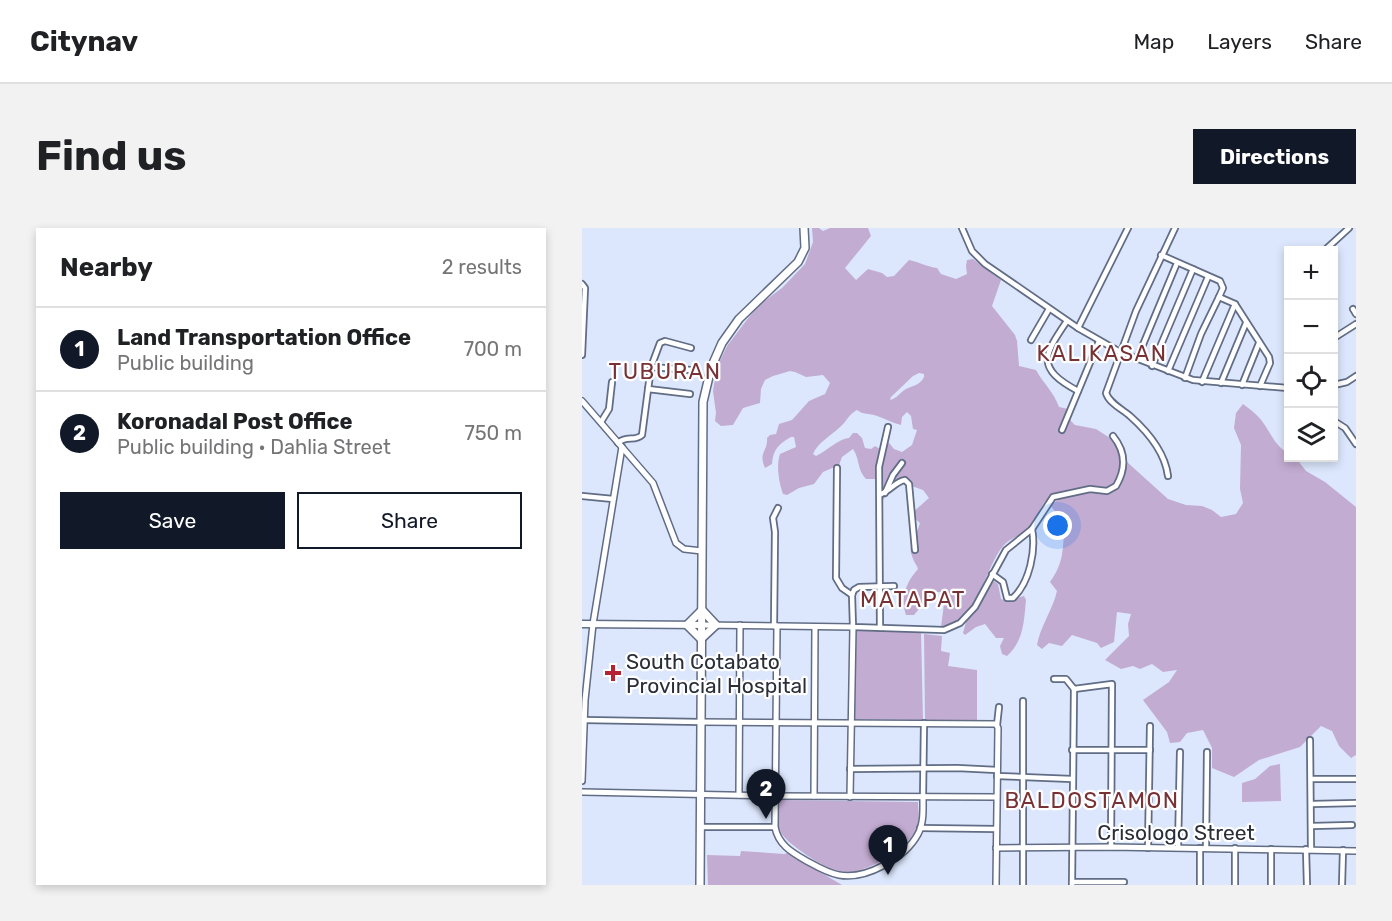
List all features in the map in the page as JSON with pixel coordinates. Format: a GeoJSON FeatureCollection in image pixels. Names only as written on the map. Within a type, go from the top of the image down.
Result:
{"type":"FeatureCollection","features":[{"type":"Feature","properties":{"kind":"highway"},"geometry":{"type":"LineString","coordinates":[[700,885],[703,408],[711,368],[722,343],[739,319],[798,262],[805,248],[804,228]]}},
{"type":"Feature","properties":{"kind":"highway"},"geometry":{"type":"LineString","coordinates":[[701,639],[687,625],[702,610]]}},
{"type":"Feature","properties":{"kind":"highway"},"geometry":{"type":"LineString","coordinates":[[701,639],[716,625],[702,610]]}},
{"type":"Feature","properties":{"kind":"main road"},"geometry":{"type":"LineString","coordinates":[[582,624],[702,625]]}},
{"type":"Feature","properties":{"kind":"street"},"geometry":{"type":"LineString","coordinates":[[962,228],[976,256],[1066,321],[1120,352],[1185,378],[1284,388]]}},
{"type":"Feature","properties":{"kind":"street"},"geometry":{"type":"LineString","coordinates":[[1078,328],[1128,228]]}},
{"type":"Feature","properties":{"kind":"street"},"geometry":{"type":"LineString","coordinates":[[1168,476],[1164,459],[1150,437],[1107,397],[1106,389],[1136,311],[1175,228]]}},
{"type":"Feature","properties":{"kind":"street"},"geometry":{"type":"LineString","coordinates":[[1329,246],[1349,228]]}},
{"type":"Feature","properties":{"kind":"street"},"geometry":{"type":"LineString","coordinates":[[1161,255],[1222,283],[1223,288],[1201,334],[1185,378]]}},
{"type":"Feature","properties":{"kind":"street"},"geometry":{"type":"LineString","coordinates":[[1137,359],[1176,263]]}},
{"type":"Feature","properties":{"kind":"street"},"geometry":{"type":"LineString","coordinates":[[1152,366],[1193,269]]}},
{"type":"Feature","properties":{"kind":"street"},"geometry":{"type":"LineString","coordinates":[[1168,371],[1208,277]]}},
{"type":"Feature","properties":{"kind":"street"},"geometry":{"type":"LineString","coordinates":[[582,284],[585,288],[582,356]]}},
{"type":"Feature","properties":{"kind":"street"},"geometry":{"type":"LineString","coordinates":[[1219,297],[1235,304],[1269,357],[1270,361],[1260,386]]}},
{"type":"Feature","properties":{"kind":"street"},"geometry":{"type":"LineString","coordinates":[[1202,381],[1235,304]]}},
{"type":"Feature","properties":{"kind":"street"},"geometry":{"type":"LineString","coordinates":[[1031,340],[1049,309]]}},
{"type":"Feature","properties":{"kind":"street"},"geometry":{"type":"LineString","coordinates":[[1066,321],[1050,346],[1047,359],[1050,368],[1058,378],[1078,391]]}},
{"type":"Feature","properties":{"kind":"street"},"geometry":{"type":"LineString","coordinates":[[1221,383],[1246,323]]}},
{"type":"Feature","properties":{"kind":"street"},"geometry":{"type":"LineString","coordinates":[[1338,335],[1356,324]]}},
{"type":"Feature","properties":{"kind":"street"},"geometry":{"type":"LineString","coordinates":[[582,781],[584,700],[620,445],[623,439],[638,438],[642,435],[651,367],[662,341],[691,348]]}},
{"type":"Feature","properties":{"kind":"street"},"geometry":{"type":"LineString","coordinates":[[1062,430],[1099,341]]}},
{"type":"Feature","properties":{"kind":"street"},"geometry":{"type":"LineString","coordinates":[[1242,385],[1258,343]]}},
{"type":"Feature","properties":{"kind":"street"},"geometry":{"type":"LineString","coordinates":[[651,367],[691,370]]}},
{"type":"Feature","properties":{"kind":"street"},"geometry":{"type":"LineString","coordinates":[[1338,384],[1356,376]]}},
{"type":"Feature","properties":{"kind":"street"},"geometry":{"type":"LineString","coordinates":[[601,422],[608,414],[612,382]]}},
{"type":"Feature","properties":{"kind":"street"},"geometry":{"type":"LineString","coordinates":[[648,389],[690,394]]}},
{"type":"Feature","properties":{"kind":"street"},"geometry":{"type":"LineString","coordinates":[[582,401],[656,488],[676,543],[684,549],[702,551]]}},
{"type":"Feature","properties":{"kind":"street"},"geometry":{"type":"LineString","coordinates":[[1338,424],[1345,428],[1356,444]]}},
{"type":"Feature","properties":{"kind":"street"},"geometry":{"type":"LineString","coordinates":[[880,628],[883,494],[879,461],[888,427]]}},
{"type":"Feature","properties":{"kind":"street"},"geometry":{"type":"LineString","coordinates":[[702,625],[944,630],[951,628],[968,616],[1006,550],[1032,529],[1049,500],[1057,494],[1090,489],[1107,491],[1116,486],[1124,459],[1121,447],[1113,436]]}},
{"type":"Feature","properties":{"kind":"street"},"geometry":{"type":"LineString","coordinates":[[883,494],[902,463]]}},
{"type":"Feature","properties":{"kind":"street"},"geometry":{"type":"LineString","coordinates":[[837,468],[836,578],[842,588],[852,595]]}},
{"type":"Feature","properties":{"kind":"street"},"geometry":{"type":"LineString","coordinates":[[883,494],[901,480],[909,484],[915,550]]}},
{"type":"Feature","properties":{"kind":"street"},"geometry":{"type":"LineString","coordinates":[[582,496],[613,499]]}},
{"type":"Feature","properties":{"kind":"street"},"geometry":{"type":"LineString","coordinates":[[778,508],[773,518],[776,626],[775,827],[779,839],[790,851],[830,872],[848,876],[870,871],[898,855],[913,842],[920,828],[923,798],[924,723]]}},
{"type":"Feature","properties":{"kind":"street"},"geometry":{"type":"LineString","coordinates":[[992,574],[1003,582],[1007,598],[1013,598],[1018,593],[1022,587],[1034,546],[1032,529]]}},
{"type":"Feature","properties":{"kind":"street"},"geometry":{"type":"LineString","coordinates":[[850,797],[852,595],[854,590],[860,587],[894,586]]}},
{"type":"Feature","properties":{"kind":"street"},"geometry":{"type":"LineString","coordinates":[[739,795],[740,625]]}},
{"type":"Feature","properties":{"kind":"street"},"geometry":{"type":"LineString","coordinates":[[814,796],[815,627]]}},
{"type":"Feature","properties":{"kind":"street"},"geometry":{"type":"LineString","coordinates":[[1054,679],[1066,679],[1074,688],[1072,883],[1124,882]]}},
{"type":"Feature","properties":{"kind":"street"},"geometry":{"type":"LineString","coordinates":[[1074,688],[1112,684],[1111,847]]}},
{"type":"Feature","properties":{"kind":"street"},"geometry":{"type":"LineString","coordinates":[[1023,701],[1023,885]]}},
{"type":"Feature","properties":{"kind":"street"},"geometry":{"type":"LineString","coordinates":[[996,885],[999,707]]}},
{"type":"Feature","properties":{"kind":"street"},"geometry":{"type":"LineString","coordinates":[[584,720],[998,725]]}},
{"type":"Feature","properties":{"kind":"street"},"geometry":{"type":"LineString","coordinates":[[1148,848],[1150,726]]}},
{"type":"Feature","properties":{"kind":"street"},"geometry":{"type":"LineString","coordinates":[[1307,885],[1312,826],[1310,740]]}},
{"type":"Feature","properties":{"kind":"street"},"geometry":{"type":"LineString","coordinates":[[1072,750],[1150,750]]}},
{"type":"Feature","properties":{"kind":"street"},"geometry":{"type":"LineString","coordinates":[[1178,848],[1180,752]]}},
{"type":"Feature","properties":{"kind":"street"},"geometry":{"type":"LineString","coordinates":[[1200,885],[1207,752]]}},
{"type":"Feature","properties":{"kind":"street"},"geometry":{"type":"LineString","coordinates":[[850,769],[924,768],[997,773],[1024,778],[1072,780]]}},
{"type":"Feature","properties":{"kind":"street"},"geometry":{"type":"LineString","coordinates":[[1311,779],[1356,779]]}},
{"type":"Feature","properties":{"kind":"street"},"geometry":{"type":"LineString","coordinates":[[582,792],[923,798],[996,797]]}},
{"type":"Feature","properties":{"kind":"street"},"geometry":{"type":"LineString","coordinates":[[1312,804],[1356,803]]}},
{"type":"Feature","properties":{"kind":"street"},"geometry":{"type":"LineString","coordinates":[[1312,826],[1352,825]]}},
{"type":"Feature","properties":{"kind":"street"},"geometry":{"type":"LineString","coordinates":[[700,827],[775,827]]}},
{"type":"Feature","properties":{"kind":"street"},"geometry":{"type":"LineString","coordinates":[[920,828],[996,830]]}},
{"type":"Feature","properties":{"kind":"street","name":"Crisologo Street"},"geometry":{"type":"LineString","coordinates":[[996,848],[1235,848],[1356,851]]}},
{"type":"Feature","properties":{"kind":"street"},"geometry":{"type":"LineString","coordinates":[[1235,848],[1235,885]]}},
{"type":"Feature","properties":{"kind":"street"},"geometry":{"type":"LineString","coordinates":[[1271,849],[1271,885]]}},
{"type":"Feature","properties":{"kind":"street"},"geometry":{"type":"LineString","coordinates":[[1342,885],[1343,850]]}},
{"type":"Feature","properties":{"kind":"street"},"geometry":{"type":"LineString","coordinates":[[848,876],[848,885]]}},
{"type":"Feature","properties":{"kind":"shaded area"},"geometry":{"type":"Polygon","coordinates":[[[812,228],[819,228],[823,231],[830,228],[868,228],[871,236],[845,268],[856,280],[868,269],[887,277],[894,276],[909,260],[937,268],[941,274],[956,279],[967,274],[967,260],[973,259],[1001,280],[992,306],[1015,335],[1019,366],[1036,370],[1059,407],[1073,410],[1070,420],[1075,425],[1096,429],[1110,438],[1127,462],[1168,499],[1186,505],[1202,506],[1221,517],[1236,514],[1243,503],[1240,489],[1241,445],[1234,428],[1236,413],[1243,404],[1260,418],[1277,444],[1284,450],[1284,462],[1299,462],[1306,471],[1325,482],[1356,507],[1356,755],[1351,758],[1339,746],[1332,731],[1321,726],[1300,747],[1259,760],[1234,777],[1212,768],[1212,748],[1203,730],[1187,733],[1180,742],[1170,743],[1167,732],[1143,700],[1169,682],[1177,670],[1163,672],[1152,664],[1140,669],[1133,666],[1121,669],[1105,660],[1129,636],[1128,624],[1131,614],[1117,612],[1114,642],[1101,648],[1097,643],[1072,635],[1062,646],[1049,643],[1042,649],[1037,645],[1057,591],[1050,582],[1061,561],[1063,548],[1065,525],[1050,505],[1061,498],[1054,494],[1042,505],[1030,528],[1002,548],[979,592],[981,597],[994,581],[998,584],[1001,599],[1007,601],[1024,596],[1026,600],[1020,637],[1007,656],[1002,654],[1000,646],[1004,638],[996,638],[985,624],[965,635],[963,633],[966,622],[962,619],[943,629],[941,627],[945,596],[942,592],[933,592],[914,615],[906,615],[905,590],[918,569],[911,547],[920,523],[912,513],[929,498],[923,490],[903,483],[893,486],[880,504],[879,479],[866,479],[861,472],[853,449],[842,457],[839,465],[823,472],[814,484],[799,488],[787,495],[783,494],[778,464],[780,454],[796,447],[794,437],[780,445],[775,451],[772,464],[765,468],[762,458],[767,438],[776,434],[779,424],[792,420],[809,401],[825,394],[830,383],[823,375],[806,377],[790,371],[773,376],[765,380],[761,389],[760,403],[743,408],[733,425],[721,426],[715,421],[713,391],[717,367],[727,346],[759,305],[782,288],[805,264],[813,242],[812,228]],[[919,373],[913,376],[890,400],[920,383],[924,374],[919,373]],[[857,410],[852,414],[821,443],[813,454],[816,456],[849,438],[853,433],[857,433],[862,438],[865,448],[871,449],[875,446],[880,449],[884,444],[889,443],[894,449],[902,452],[912,445],[917,430],[913,429],[911,416],[907,412],[902,417],[901,425],[857,410]]]}},
{"type":"Feature","properties":{"kind":"shaded area"},"geometry":{"type":"Polygon","coordinates":[[[854,629],[921,630],[923,720],[855,719],[854,629]]]}},
{"type":"Feature","properties":{"kind":"shaded area"},"geometry":{"type":"Polygon","coordinates":[[[924,634],[942,636],[941,651],[950,653],[948,666],[977,670],[977,720],[925,720],[924,634]]]}},
{"type":"Feature","properties":{"kind":"shaded area"},"geometry":{"type":"Polygon","coordinates":[[[1280,764],[1281,801],[1242,802],[1242,783],[1255,779],[1270,766],[1280,764]]]}},
{"type":"Feature","properties":{"kind":"shaded area"},"geometry":{"type":"Polygon","coordinates":[[[779,800],[918,802],[919,823],[914,833],[899,850],[867,868],[847,872],[829,868],[817,862],[785,838],[778,825],[779,800]]]}},
{"type":"Feature","properties":{"kind":"shaded area"},"geometry":{"type":"Polygon","coordinates":[[[741,851],[788,853],[842,885],[708,885],[707,855],[740,856],[741,851]]]}},
{"type":"Feature","properties":{"kind":"place","name":"South Cotabato Provincial Hospital"},"geometry":{"type":"Point","coordinates":[613,673]}},
{"type":"Feature","properties":{"kind":"place","name":"Koronadal Post Office"},"geometry":{"type":"Point","coordinates":[766,819]}},
{"type":"Feature","properties":{"kind":"place","name":"Land Transportation Office"},"geometry":{"type":"Point","coordinates":[888,875]}},
{"type":"Feature","properties":{"kind":"district","name":"KALIKASAN"},"geometry":{"type":"Point","coordinates":[1102,353]}},
{"type":"Feature","properties":{"kind":"district","name":"TUBURAN"},"geometry":{"type":"Point","coordinates":[665,371]}},
{"type":"Feature","properties":{"kind":"district","name":"MATAPAT"},"geometry":{"type":"Point","coordinates":[913,599]}},
{"type":"Feature","properties":{"kind":"district","name":"BALDOSTAMON"},"geometry":{"type":"Point","coordinates":[1092,800]}}]}
